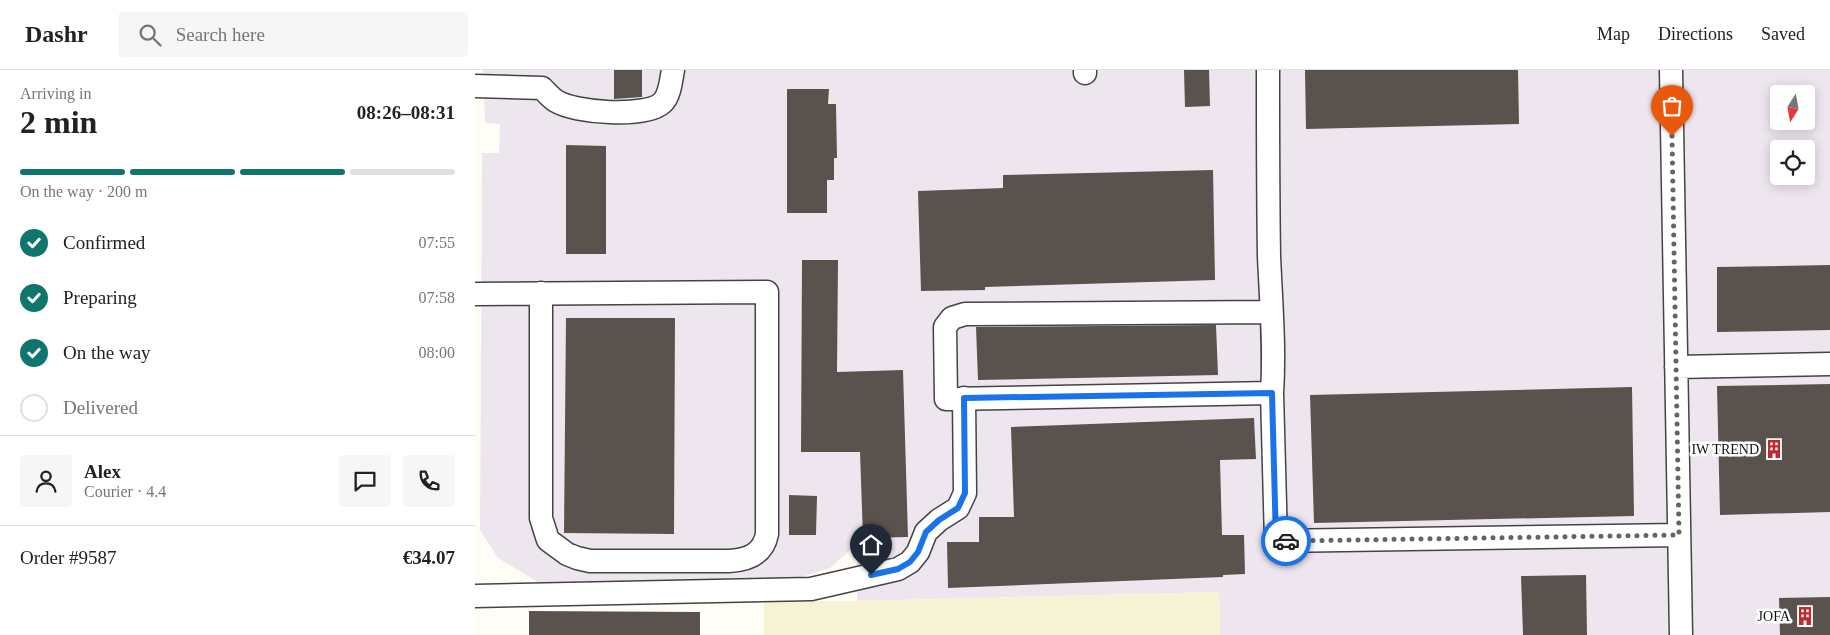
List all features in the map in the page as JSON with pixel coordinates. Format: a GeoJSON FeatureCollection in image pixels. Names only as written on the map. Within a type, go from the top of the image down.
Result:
{"type":"FeatureCollection","features":[{"type":"Feature","properties":{"kind":"lane"},"geometry":{"type":"LineString","coordinates":[[475,86],[542,79],[556,101],[575,108],[629,112],[652,109],[663,102],[670,88],[673,70]]}},
{"type":"Feature","properties":{"kind":"lane"},"geometry":{"type":"LineString","coordinates":[[1268,70],[1276,541],[1679,535]]}},
{"type":"Feature","properties":{"kind":"lane"},"geometry":{"type":"LineString","coordinates":[[1671,70],[1681,635]]}},
{"type":"Feature","properties":{"kind":"lane"},"geometry":{"type":"LineString","coordinates":[[475,294],[767,292],[767,534],[762,548],[754,555],[744,560],[729,561],[590,561],[567,554],[548,540],[541,518],[541,294]]}},
{"type":"Feature","properties":{"kind":"lane"},"geometry":{"type":"LineString","coordinates":[[1271,312],[965,314],[952,318],[945,327],[946,399],[1272,393]]}},
{"type":"Feature","properties":{"kind":"lane"},"geometry":{"type":"LineString","coordinates":[[1675,368],[1830,364]]}},
{"type":"Feature","properties":{"kind":"lane"},"geometry":{"type":"LineString","coordinates":[[475,596],[811,589],[898,569],[910,562],[918,552],[926,532],[939,520],[958,508],[965,493],[964,398]]}},
{"type":"Feature","properties":{"kind":"shaded area"},"geometry":{"type":"Polygon","coordinates":[[[483,70],[1830,70],[1830,635],[1220,635],[1219,592],[857,601],[857,544],[830,568],[795,579],[543,585],[498,558],[480,530],[482,153],[499,153],[500,124],[485,123],[483,70]]]}},
{"type":"Feature","properties":{"kind":"shaded area"},"geometry":{"type":"Polygon","coordinates":[[[1219,592],[1220,635],[764,635],[764,601],[857,601],[1219,592]]]}},
{"type":"Feature","properties":{"kind":"building"},"geometry":{"type":"Polygon","coordinates":[[[614,70],[642,70],[642,97],[614,99],[614,70]]]}},
{"type":"Feature","properties":{"kind":"building"},"geometry":{"type":"Polygon","coordinates":[[[1184,70],[1209,70],[1210,106],[1185,107],[1184,70]]]}},
{"type":"Feature","properties":{"kind":"building"},"geometry":{"type":"Polygon","coordinates":[[[1305,70],[1518,70],[1519,124],[1306,129],[1305,70]]]}},
{"type":"Feature","properties":{"kind":"building"},"geometry":{"type":"Polygon","coordinates":[[[787,89],[829,89],[828,104],[836,104],[837,158],[834,158],[834,180],[827,180],[827,213],[787,213],[787,89]]]}},
{"type":"Feature","properties":{"kind":"building"},"geometry":{"type":"Polygon","coordinates":[[[566,145],[606,146],[606,254],[566,254],[566,145]]]}},
{"type":"Feature","properties":{"kind":"building"},"geometry":{"type":"Polygon","coordinates":[[[1213,170],[1215,280],[985,287],[985,290],[921,291],[918,191],[1003,188],[1003,175],[1213,170]]]}},
{"type":"Feature","properties":{"kind":"building"},"geometry":{"type":"Polygon","coordinates":[[[802,260],[838,260],[837,372],[903,370],[908,537],[863,538],[860,452],[801,452],[802,260]]]}},
{"type":"Feature","properties":{"kind":"building"},"geometry":{"type":"Polygon","coordinates":[[[1830,265],[1830,330],[1717,332],[1717,267],[1830,265]]]}},
{"type":"Feature","properties":{"kind":"building"},"geometry":{"type":"Polygon","coordinates":[[[566,318],[675,318],[674,534],[564,533],[566,318]]]}},
{"type":"Feature","properties":{"kind":"building"},"geometry":{"type":"Polygon","coordinates":[[[1216,325],[1218,375],[978,380],[976,327],[1216,325]]]}},
{"type":"Feature","properties":{"kind":"building","name":"IW TREND"},"geometry":{"type":"Polygon","coordinates":[[[1830,384],[1830,512],[1720,515],[1717,386],[1830,384]]]}},
{"type":"Feature","properties":{"kind":"building"},"geometry":{"type":"Polygon","coordinates":[[[1632,387],[1634,516],[1314,523],[1310,395],[1632,387]]]}},
{"type":"Feature","properties":{"kind":"building"},"geometry":{"type":"Polygon","coordinates":[[[1254,418],[1256,459],[1220,460],[1222,535],[1244,535],[1245,574],[1223,575],[1223,577],[948,588],[947,542],[979,542],[979,517],[1014,517],[1011,427],[1254,418]]]}},
{"type":"Feature","properties":{"kind":"building"},"geometry":{"type":"Polygon","coordinates":[[[789,495],[817,496],[816,535],[789,535],[789,495]]]}},
{"type":"Feature","properties":{"kind":"building"},"geometry":{"type":"Polygon","coordinates":[[[1586,575],[1587,635],[1523,635],[1521,576],[1586,575]]]}},
{"type":"Feature","properties":{"kind":"building","name":"JOFA"},"geometry":{"type":"Polygon","coordinates":[[[1830,597],[1830,635],[1780,635],[1779,598],[1830,597]]]}},
{"type":"Feature","properties":{"kind":"building"},"geometry":{"type":"Polygon","coordinates":[[[529,611],[700,612],[700,635],[529,635],[529,611]]]}},
{"type":"Feature","properties":{"kind":"way so far"},"geometry":{"type":"LineString","coordinates":[[1286,541],[1679,535],[1672,136]]}},
{"type":"Feature","properties":{"kind":"place","name":"IW TREND"},"geometry":{"type":"Point","coordinates":[1774,449]}},
{"type":"Feature","properties":{"kind":"place","name":"JOFA"},"geometry":{"type":"Point","coordinates":[1805,616]}},
{"type":"Feature","properties":{"kind":"route"},"geometry":{"type":"LineString","coordinates":[[871,575],[898,569],[910,562],[918,552],[926,532],[939,520],[958,508],[965,493],[964,398],[1272,393],[1276,541],[1286,541]]}}]}
